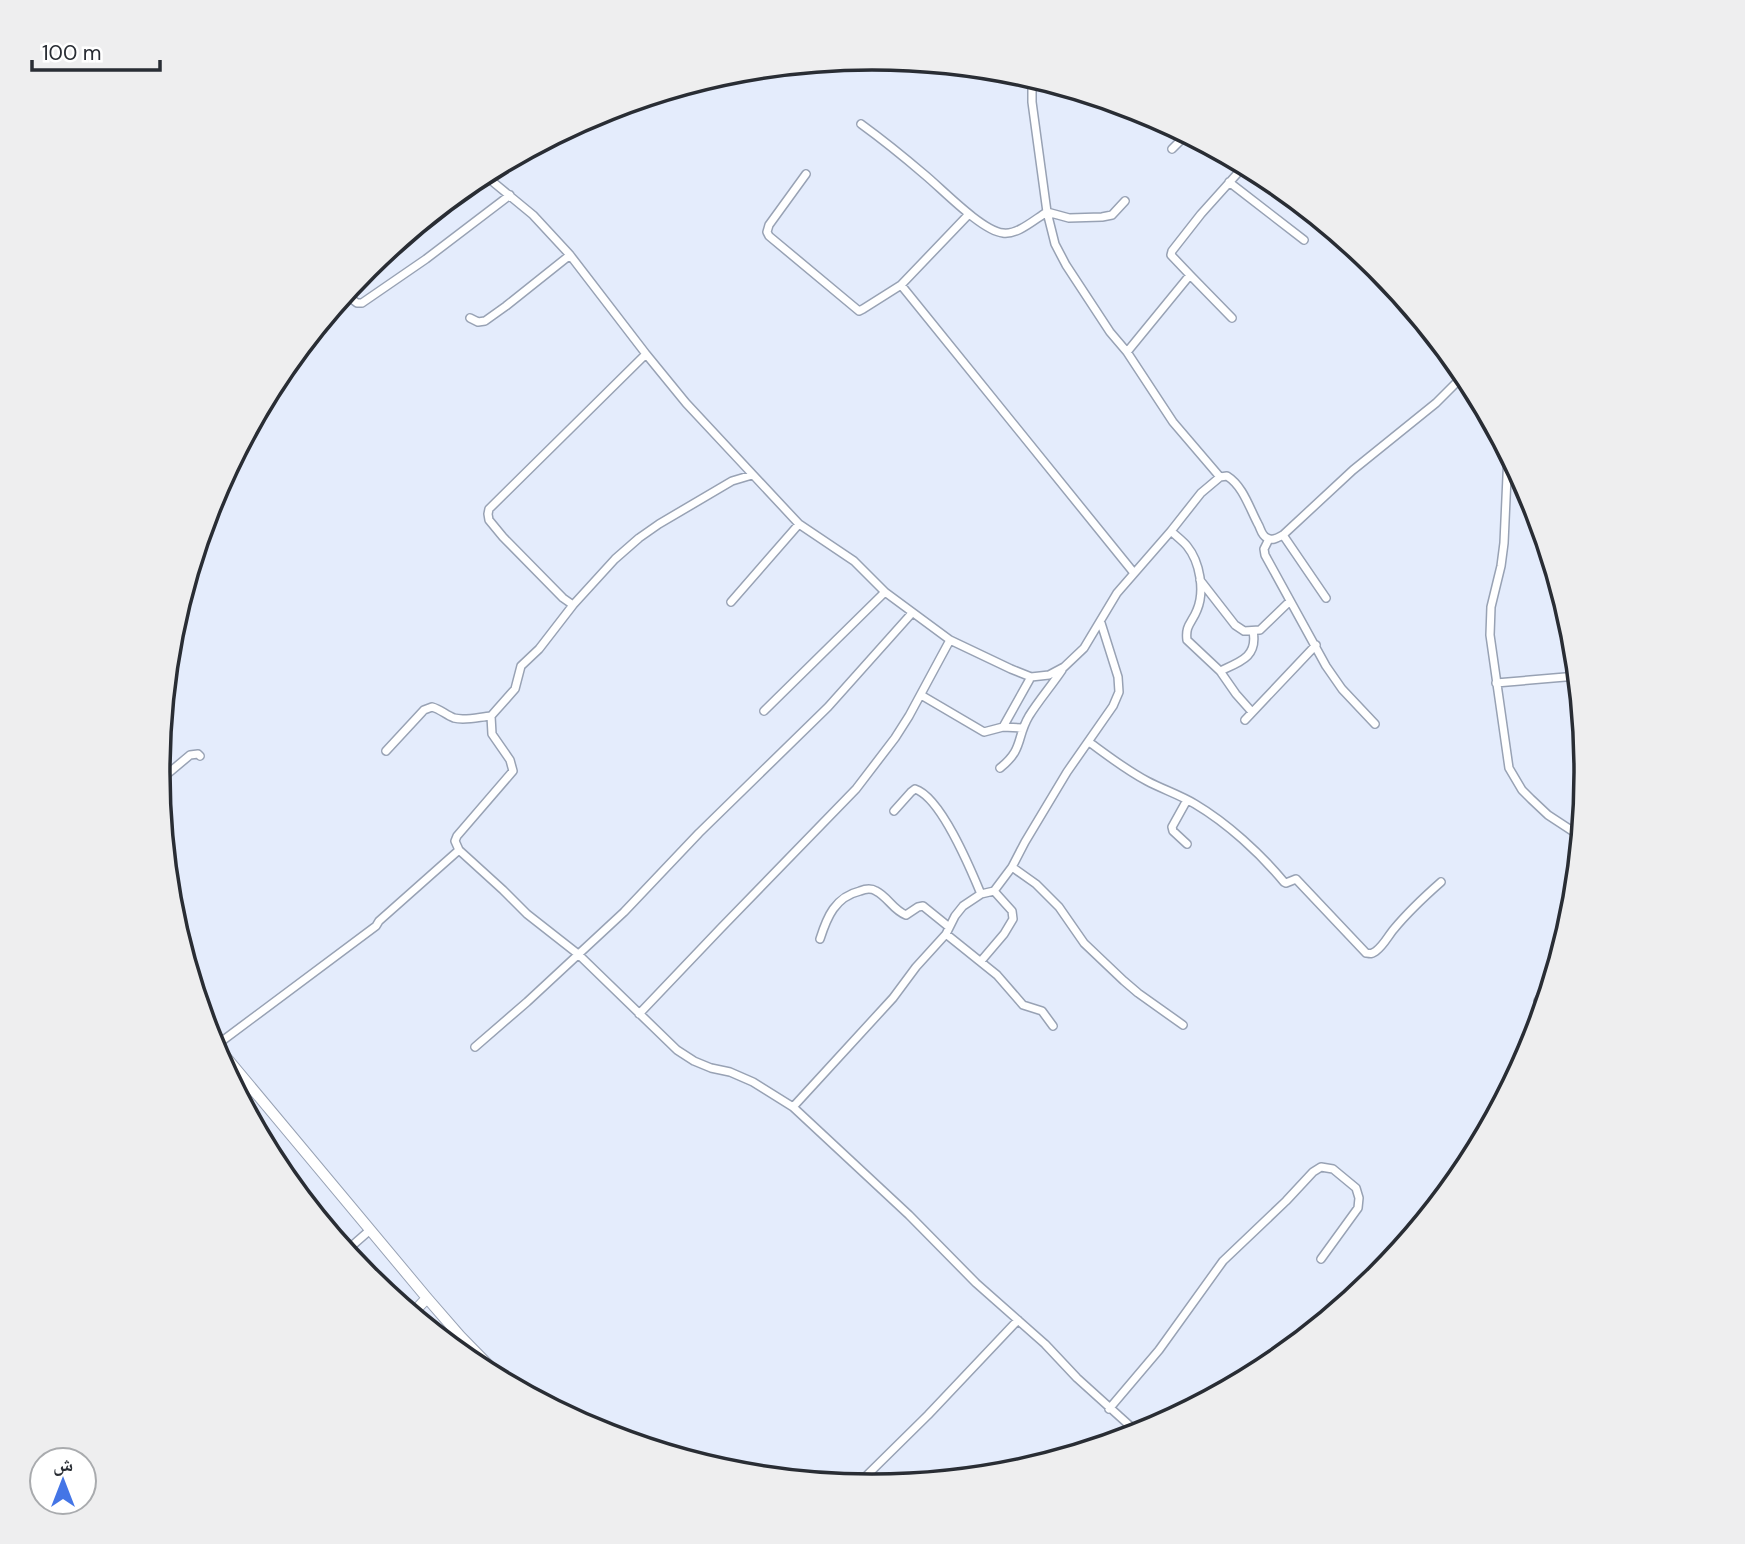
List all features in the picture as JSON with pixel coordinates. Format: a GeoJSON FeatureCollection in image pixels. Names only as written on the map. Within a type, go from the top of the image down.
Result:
{"type":"FeatureCollection","features":[{"type":"Feature","properties":{"kind":"street"},"geometry":{"type":"LineString","coordinates":[[1032,89],[1047,212],[1055,244],[1066,265],[1173,422],[1220,477]]}},
{"type":"Feature","properties":{"kind":"street"},"geometry":{"type":"LineString","coordinates":[[860,124],[969,214],[1004,233],[1014,232],[1047,212],[1069,218],[1112,215],[1125,201]]}},
{"type":"Feature","properties":{"kind":"street"},"geometry":{"type":"LineString","coordinates":[[1172,149],[1180,141]]}},
{"type":"Feature","properties":{"kind":"street"},"geometry":{"type":"LineString","coordinates":[[1232,318],[1171,255],[1238,173]]}},
{"type":"Feature","properties":{"kind":"street"},"geometry":{"type":"LineString","coordinates":[[806,174],[769,225],[767,232],[859,311],[901,285],[969,214]]}},
{"type":"Feature","properties":{"kind":"street"},"geometry":{"type":"LineString","coordinates":[[493,181],[533,215],[570,255],[686,402],[799,524],[854,561],[885,592],[950,640],[1031,677],[1049,676],[1065,667]]}},
{"type":"Feature","properties":{"kind":"street"},"geometry":{"type":"LineString","coordinates":[[1229,182],[1304,240]]}},
{"type":"Feature","properties":{"kind":"street"},"geometry":{"type":"LineString","coordinates":[[353,300],[362,303],[426,259],[510,194]]}},
{"type":"Feature","properties":{"kind":"street"},"geometry":{"type":"LineString","coordinates":[[470,318],[478,322],[485,321],[570,255]]}},
{"type":"Feature","properties":{"kind":"street"},"geometry":{"type":"LineString","coordinates":[[1127,352],[1190,275]]}},
{"type":"Feature","properties":{"kind":"street"},"geometry":{"type":"LineString","coordinates":[[901,285],[1135,573]]}},
{"type":"Feature","properties":{"kind":"street"},"geometry":{"type":"LineString","coordinates":[[573,606],[503,537],[489,520],[489,509],[646,354]]}},
{"type":"Feature","properties":{"kind":"street"},"geometry":{"type":"LineString","coordinates":[[1000,768],[1011,760],[1017,750],[1030,714],[1065,667],[1084,648],[1117,593],[1201,493],[1220,477],[1227,476],[1234,480],[1247,500],[1263,535],[1275,539],[1283,535],[1353,470],[1456,382]]}},
{"type":"Feature","properties":{"kind":"street"},"geometry":{"type":"LineString","coordinates":[[1507,473],[1504,543],[1491,607],[1490,635],[1509,768],[1522,790],[1531,799],[1548,815],[1572,831]]}},
{"type":"Feature","properties":{"kind":"street"},"geometry":{"type":"LineString","coordinates":[[386,751],[424,710],[432,707],[458,719],[491,716],[515,689],[521,666],[539,649],[615,559],[659,524],[732,481],[752,475]]}},
{"type":"Feature","properties":{"kind":"street"},"geometry":{"type":"LineString","coordinates":[[731,602],[799,524]]}},
{"type":"Feature","properties":{"kind":"street"},"geometry":{"type":"LineString","coordinates":[[1171,531],[1188,547],[1197,565],[1200,580],[1198,609],[1187,627],[1187,640],[1220,671],[1252,712]]}},
{"type":"Feature","properties":{"kind":"street"},"geometry":{"type":"LineString","coordinates":[[1283,535],[1326,598]]}},
{"type":"Feature","properties":{"kind":"street"},"geometry":{"type":"LineString","coordinates":[[1269,539],[1264,549],[1265,555],[1326,666],[1342,689],[1375,724]]}},
{"type":"Feature","properties":{"kind":"street"},"geometry":{"type":"LineString","coordinates":[[1200,580],[1235,625],[1244,631],[1260,630],[1290,601]]}},
{"type":"Feature","properties":{"kind":"street"},"geometry":{"type":"LineString","coordinates":[[764,710],[885,592]]}},
{"type":"Feature","properties":{"kind":"street"},"geometry":{"type":"LineString","coordinates":[[475,1047],[624,912],[708,824],[828,707],[912,613]]}},
{"type":"Feature","properties":{"kind":"street"},"geometry":{"type":"LineString","coordinates":[[793,1107],[893,998],[948,930],[963,906],[981,894],[993,891],[1012,867],[1067,772],[1113,706],[1119,692],[1118,677],[1101,622]]}},
{"type":"Feature","properties":{"kind":"street"},"geometry":{"type":"LineString","coordinates":[[1220,671],[1247,657],[1253,646],[1253,631]]}},
{"type":"Feature","properties":{"kind":"street"},"geometry":{"type":"LineString","coordinates":[[639,1014],[856,789],[895,738],[950,640]]}},
{"type":"Feature","properties":{"kind":"street"},"geometry":{"type":"LineString","coordinates":[[1245,720],[1316,645]]}},
{"type":"Feature","properties":{"kind":"street"},"geometry":{"type":"LineString","coordinates":[[1003,727],[1031,677]]}},
{"type":"Feature","properties":{"kind":"street"},"geometry":{"type":"LineString","coordinates":[[1496,684],[1568,677]]}},
{"type":"Feature","properties":{"kind":"street"},"geometry":{"type":"LineString","coordinates":[[921,695],[984,732],[1003,727],[1023,728]]}},
{"type":"Feature","properties":{"kind":"street"},"geometry":{"type":"LineString","coordinates":[[491,716],[492,734],[510,760],[513,771],[457,836],[456,845],[459,850],[527,914],[578,954],[677,1050],[694,1061],[753,1082],[793,1107],[909,1214],[976,1283],[1045,1344],[1129,1426]]}},
{"type":"Feature","properties":{"kind":"street"},"geometry":{"type":"LineString","coordinates":[[1088,742],[1145,780],[1211,814],[1284,882],[1288,883],[1296,878],[1366,953],[1375,952],[1417,904],[1441,882]]}},
{"type":"Feature","properties":{"kind":"street"},"geometry":{"type":"LineString","coordinates":[[170,772],[190,755],[200,756]]}},
{"type":"Feature","properties":{"kind":"street"},"geometry":{"type":"LineString","coordinates":[[894,811],[911,792],[915,789],[920,791],[938,810],[964,854],[981,894]]}},
{"type":"Feature","properties":{"kind":"street"},"geometry":{"type":"LineString","coordinates":[[1186,844],[1172,827],[1187,800]]}},
{"type":"Feature","properties":{"kind":"street"},"geometry":{"type":"LineString","coordinates":[[222,1037],[376,926],[459,850]]}},
{"type":"Feature","properties":{"kind":"street"},"geometry":{"type":"LineString","coordinates":[[1012,867],[1036,884],[1059,907],[1084,943],[1124,981],[1184,1025]]}},
{"type":"Feature","properties":{"kind":"street"},"geometry":{"type":"LineString","coordinates":[[820,939],[830,911],[844,897],[863,890],[875,890],[887,899],[895,910],[906,915],[923,906],[998,975],[1023,1005],[1042,1011],[1053,1026]]}},
{"type":"Feature","properties":{"kind":"street"},"geometry":{"type":"LineString","coordinates":[[981,961],[1013,919],[1012,911],[993,891]]}},
{"type":"Feature","properties":{"kind":"street"},"geometry":{"type":"LineString","coordinates":[[239,1072],[427,1298],[475,1351]]}},
{"type":"Feature","properties":{"kind":"street"},"geometry":{"type":"LineString","coordinates":[[1109,1409],[1159,1350],[1223,1261],[1321,1167],[1333,1169],[1356,1188],[1360,1198],[1358,1208],[1321,1259]]}},
{"type":"Feature","properties":{"kind":"street"},"geometry":{"type":"LineString","coordinates":[[354,1244],[370,1230]]}},
{"type":"Feature","properties":{"kind":"street"},"geometry":{"type":"LineString","coordinates":[[419,1307],[427,1298]]}},
{"type":"Feature","properties":{"kind":"street"},"geometry":{"type":"LineString","coordinates":[[869,1474],[1018,1320]]}}]}
